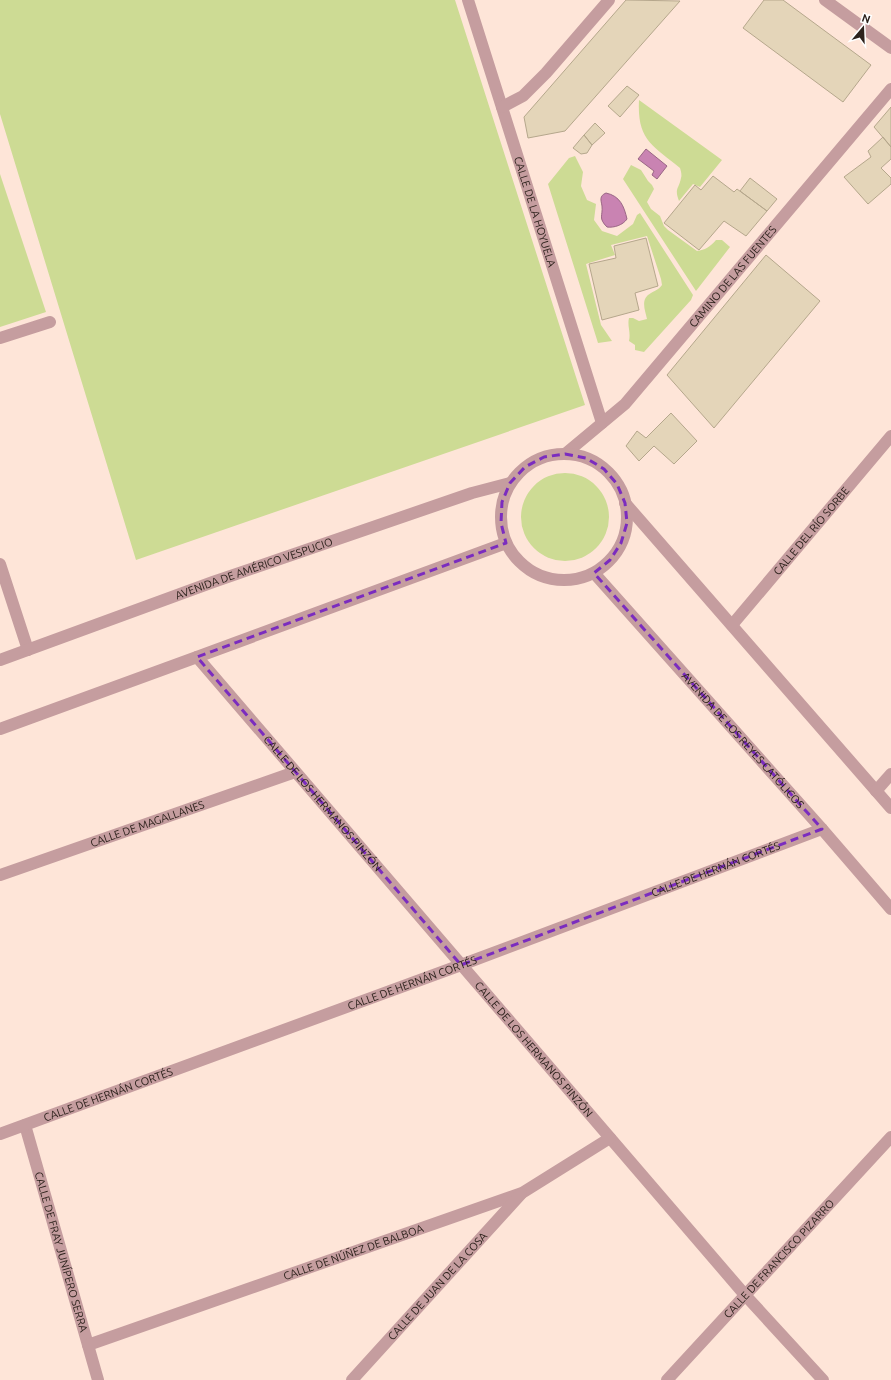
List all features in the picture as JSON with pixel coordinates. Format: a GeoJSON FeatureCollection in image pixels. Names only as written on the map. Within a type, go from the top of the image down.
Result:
{"type":"FeatureCollection","features":[{"type":"Feature","properties":{"kind":"street","name":"CALLE DE LA HOYUELA"},"geometry":{"type":"LineString","coordinates":[[468,0],[602,423]]}},
{"type":"Feature","properties":{"kind":"street"},"geometry":{"type":"LineString","coordinates":[[502,107],[523,96],[546,73],[609,0]]}},
{"type":"Feature","properties":{"kind":"street"},"geometry":{"type":"LineString","coordinates":[[826,0],[891,48]]}},
{"type":"Feature","properties":{"kind":"street","name":"CAMINO DE LAS FUENTES"},"geometry":{"type":"LineString","coordinates":[[565,454],[625,404],[891,89]]}},
{"type":"Feature","properties":{"kind":"street"},"geometry":{"type":"LineString","coordinates":[[0,338],[50,322]]}},
{"type":"Feature","properties":{"kind":"street","name":"CALLE DEL RÍO SORBE"},"geometry":{"type":"LineString","coordinates":[[732,625],[891,436]]}},
{"type":"Feature","properties":{"kind":"street"},"geometry":{"type":"LineString","coordinates":[[565,454],[586,458],[604,469],[618,484],[625,503],[627,523],[621,543],[610,560],[594,573],[574,580],[554,580],[534,573],[518,561],[506,543],[501,523],[502,502],[510,483],[525,467],[544,457],[565,454]]}},
{"type":"Feature","properties":{"kind":"street","name":"AVENIDA DE AMÉRICO VESPUCIO"},"geometry":{"type":"LineString","coordinates":[[0,660],[221,579],[472,493],[510,483]]}},
{"type":"Feature","properties":{"kind":"street"},"geometry":{"type":"LineString","coordinates":[[625,503],[891,808]]}},
{"type":"Feature","properties":{"kind":"street"},"geometry":{"type":"LineString","coordinates":[[0,729],[197,658],[506,543]]}},
{"type":"Feature","properties":{"kind":"street"},"geometry":{"type":"LineString","coordinates":[[0,564],[28,650]]}},
{"type":"Feature","properties":{"kind":"street","name":"AVENIDA DE LOS REYES CATÓLICOS"},"geometry":{"type":"LineString","coordinates":[[594,573],[822,829],[891,909]]}},
{"type":"Feature","properties":{"kind":"street","name":"CALLE DE LOS HERMANOS PINZÓN"},"geometry":{"type":"LineString","coordinates":[[197,658],[745,1295],[823,1380]]}},
{"type":"Feature","properties":{"kind":"street","name":"CALLE DE MAGALLANES"},"geometry":{"type":"LineString","coordinates":[[0,875],[295,772]]}},
{"type":"Feature","properties":{"kind":"street"},"geometry":{"type":"LineString","coordinates":[[876,791],[891,774]]}},
{"type":"Feature","properties":{"kind":"street","name":"CALLE DE HERNÁN CORTÉS"},"geometry":{"type":"LineString","coordinates":[[0,1134],[461,965],[822,829]]}},
{"type":"Feature","properties":{"kind":"street","name":"CALLE DE FRAY JUNÍPERO SERRA"},"geometry":{"type":"LineString","coordinates":[[25,1125],[98,1380]]}},
{"type":"Feature","properties":{"kind":"street","name":"CALLE DE FRANCISCO PIZARRO"},"geometry":{"type":"LineString","coordinates":[[667,1380],[891,1137]]}},
{"type":"Feature","properties":{"kind":"street","name":"CALLE DE NÚÑEZ DE BALBOA"},"geometry":{"type":"LineString","coordinates":[[88,1345],[522,1193],[610,1138]]}},
{"type":"Feature","properties":{"kind":"street","name":"CALLE DE JUAN DE LA COSA"},"geometry":{"type":"LineString","coordinates":[[352,1380],[522,1193]]}},
{"type":"Feature","properties":{"kind":"highlighted area"},"geometry":{"type":"Polygon","coordinates":[[[565,454],[586,458],[604,469],[617,484],[625,503],[627,523],[621,543],[610,560],[594,573],[822,829],[461,965],[197,657],[506,543],[501,523],[502,502],[510,483],[525,467],[544,457],[565,454]]]}},
{"type":"Feature","properties":{"kind":"green space"},"geometry":{"type":"Polygon","coordinates":[[[0,0],[455,0],[585,405],[136,560],[0,114],[0,0]]]}},
{"type":"Feature","properties":{"kind":"green space"},"geometry":{"type":"Polygon","coordinates":[[[639,100],[722,160],[700,187],[693,184],[679,201],[677,191],[681,177],[680,168],[654,147],[648,140],[641,124],[639,100]]]}},
{"type":"Feature","properties":{"kind":"green space"},"geometry":{"type":"Polygon","coordinates":[[[575,156],[583,172],[581,186],[587,200],[596,204],[594,220],[602,231],[617,236],[633,224],[637,215],[640,213],[693,295],[691,300],[644,352],[635,350],[635,345],[629,341],[629,318],[639,321],[647,319],[644,308],[645,298],[662,285],[647,236],[611,245],[615,255],[586,264],[601,325],[612,341],[598,343],[548,184],[569,158],[575,156]]]}},
{"type":"Feature","properties":{"kind":"green space"},"geometry":{"type":"Polygon","coordinates":[[[631,165],[641,170],[652,185],[654,189],[647,202],[651,209],[660,216],[664,226],[668,230],[697,251],[707,248],[716,240],[722,240],[730,247],[696,291],[623,179],[631,165]]]}},
{"type":"Feature","properties":{"kind":"green space"},"geometry":{"type":"Polygon","coordinates":[[[0,174],[46,312],[0,327],[0,174]]]}},
{"type":"Feature","properties":{"kind":"green space"},"geometry":{"type":"Polygon","coordinates":[[[565,473],[582,476],[596,486],[606,500],[609,517],[606,534],[596,548],[582,558],[565,561],[548,558],[534,548],[524,534],[521,517],[524,500],[534,486],[548,476],[565,473]]]}},
{"type":"Feature","properties":{"kind":"shaded area"},"geometry":{"type":"Polygon","coordinates":[[[646,149],[667,166],[657,179],[652,175],[654,171],[638,159],[646,149]]]}},
{"type":"Feature","properties":{"kind":"shaded area"},"geometry":{"type":"Polygon","coordinates":[[[606,193],[615,196],[621,202],[624,210],[627,219],[618,226],[607,227],[603,221],[601,198],[602,195],[606,193]]]}},
{"type":"Feature","properties":{"kind":"building"},"geometry":{"type":"Polygon","coordinates":[[[626,0],[680,1],[565,131],[528,138],[524,117],[626,0]]]}},
{"type":"Feature","properties":{"kind":"building"},"geometry":{"type":"Polygon","coordinates":[[[764,0],[783,0],[871,65],[843,102],[743,28],[764,0]]]}},
{"type":"Feature","properties":{"kind":"building"},"geometry":{"type":"Polygon","coordinates":[[[627,86],[639,95],[620,117],[608,106],[627,86]]]}},
{"type":"Feature","properties":{"kind":"building"},"geometry":{"type":"Polygon","coordinates":[[[891,107],[891,147],[874,127],[891,107]]]}},
{"type":"Feature","properties":{"kind":"building"},"geometry":{"type":"Polygon","coordinates":[[[595,123],[605,133],[592,145],[584,135],[595,123]]]}},
{"type":"Feature","properties":{"kind":"building"},"geometry":{"type":"Polygon","coordinates":[[[584,135],[592,145],[587,153],[581,154],[573,148],[584,135]]]}},
{"type":"Feature","properties":{"kind":"building"},"geometry":{"type":"Polygon","coordinates":[[[883,137],[891,147],[891,159],[881,168],[891,178],[891,184],[868,204],[844,177],[871,157],[868,151],[883,137]]]}},
{"type":"Feature","properties":{"kind":"building"},"geometry":{"type":"Polygon","coordinates":[[[713,176],[734,192],[737,189],[767,211],[746,236],[724,221],[699,250],[664,223],[695,185],[701,190],[713,176]]]}},
{"type":"Feature","properties":{"kind":"building"},"geometry":{"type":"Polygon","coordinates":[[[750,178],[777,199],[767,211],[740,191],[750,178]]]}},
{"type":"Feature","properties":{"kind":"building"},"geometry":{"type":"Polygon","coordinates":[[[646,238],[658,286],[635,293],[639,310],[602,320],[589,264],[616,258],[614,246],[646,238]]]}},
{"type":"Feature","properties":{"kind":"building"},"geometry":{"type":"Polygon","coordinates":[[[766,255],[820,301],[714,428],[667,375],[766,255]]]}},
{"type":"Feature","properties":{"kind":"building"},"geometry":{"type":"Polygon","coordinates":[[[671,413],[697,441],[674,464],[654,446],[639,461],[626,446],[637,431],[646,438],[671,413]]]}}]}
